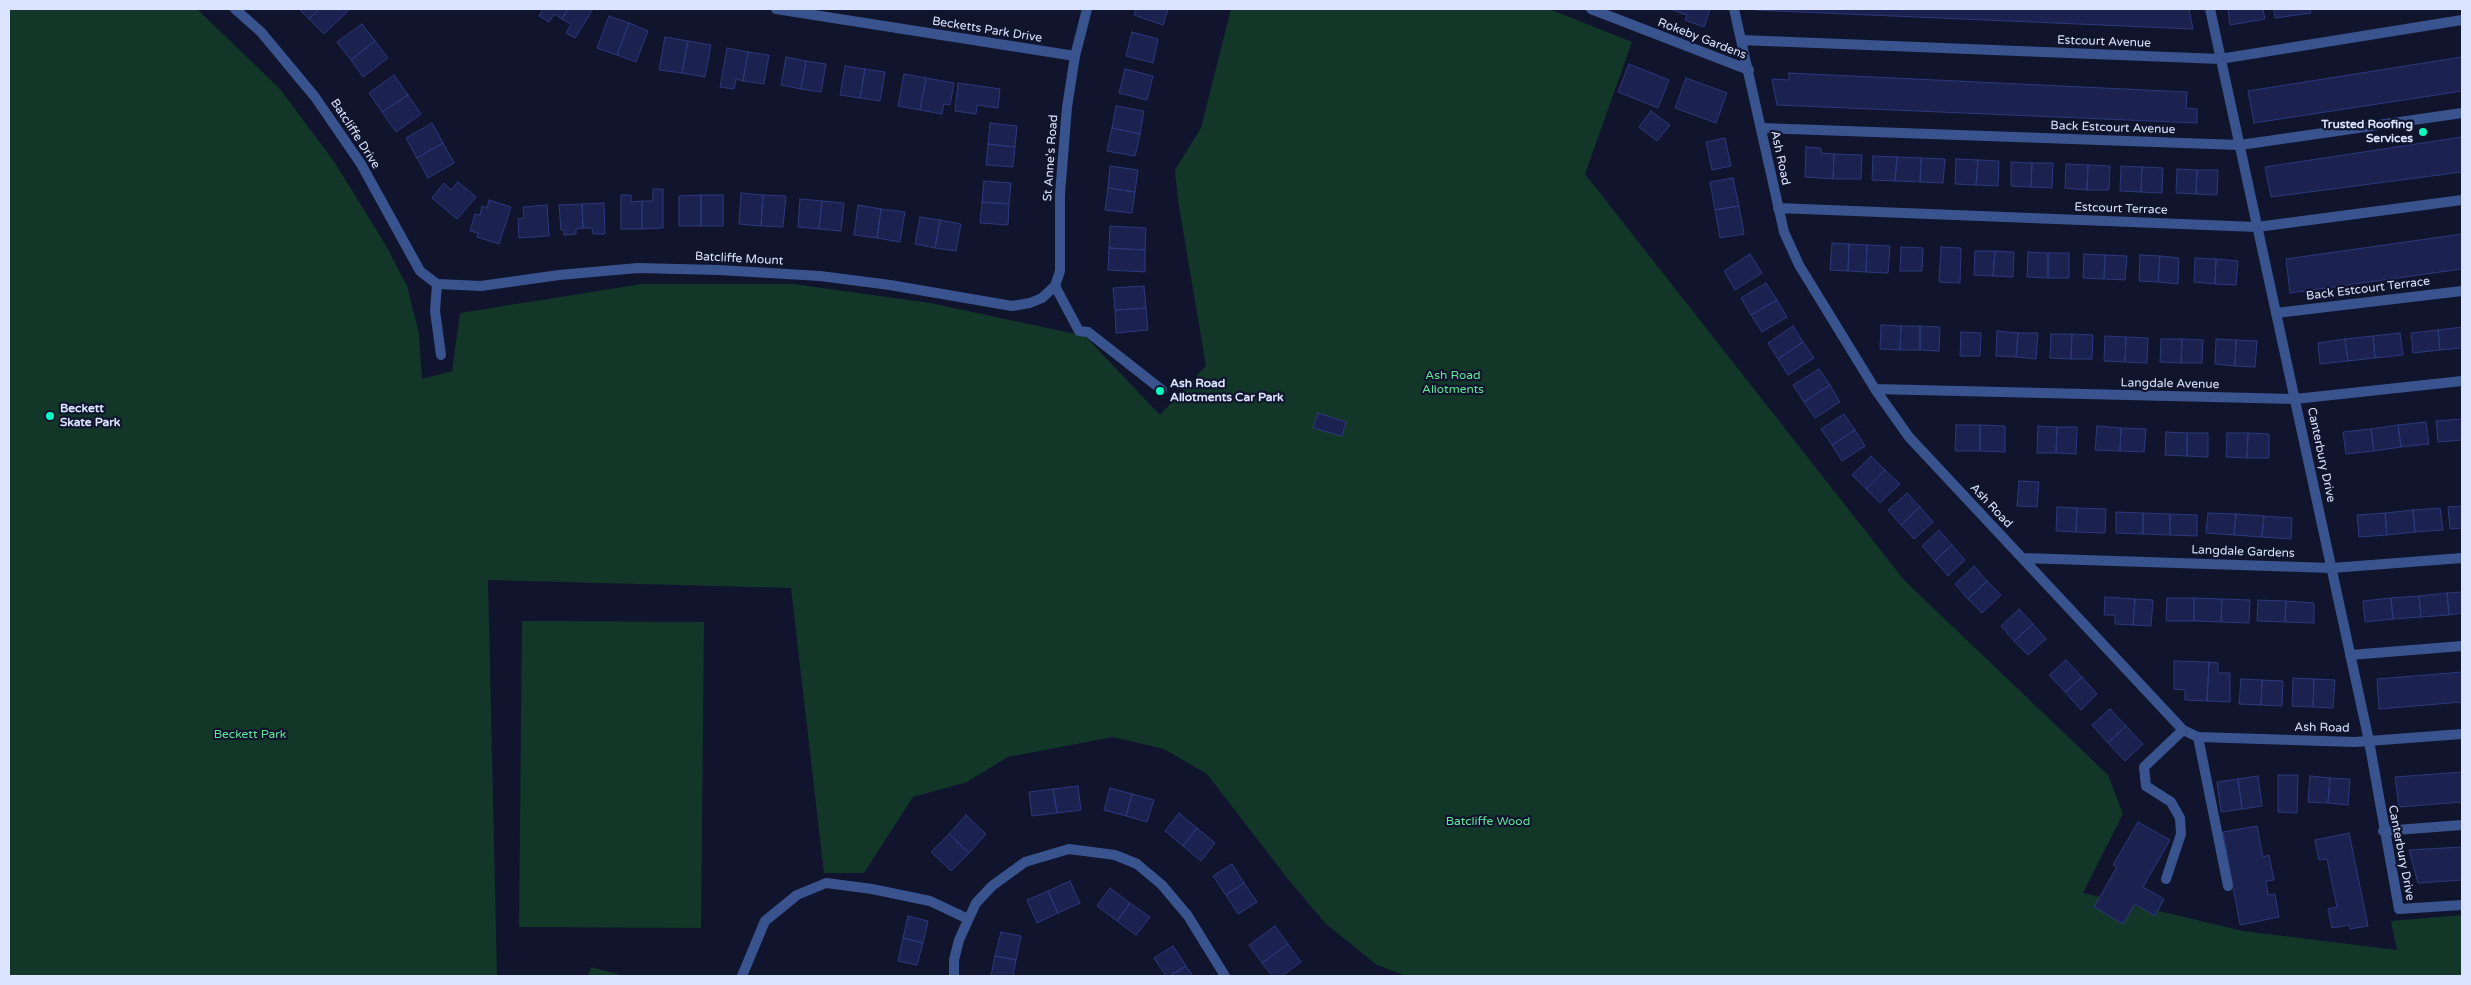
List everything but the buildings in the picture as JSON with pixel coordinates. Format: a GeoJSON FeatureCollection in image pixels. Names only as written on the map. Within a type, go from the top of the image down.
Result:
{"type":"FeatureCollection","features":[{"type":"Feature","properties":{"kind":"street","name":"Batcliffe Drive"},"geometry":{"type":"LineString","coordinates":[[235,9],[261,32],[315,97],[362,164],[420,271],[437,284]]}},
{"type":"Feature","properties":{"kind":"street","name":"Becketts Park Drive"},"geometry":{"type":"LineString","coordinates":[[776,9],[1076,56]]}},
{"type":"Feature","properties":{"kind":"street","name":"St Anne's Road"},"geometry":{"type":"LineString","coordinates":[[1055,286],[1062,257],[1060,194],[1067,107],[1087,9]]}},
{"type":"Feature","properties":{"kind":"street","name":"Rokeby Gardens"},"geometry":{"type":"LineString","coordinates":[[1592,9],[1748,70]]}},
{"type":"Feature","properties":{"kind":"street","name":"Ash Road"},"geometry":{"type":"LineString","coordinates":[[1734,9],[1784,232],[1799,265],[1875,389],[1909,437],[2183,730],[2198,737],[2369,741],[2462,734]]}},
{"type":"Feature","properties":{"kind":"street","name":"Canterbury Drive"},"geometry":{"type":"LineString","coordinates":[[2210,9],[2369,741],[2399,909],[2462,905]]}},
{"type":"Feature","properties":{"kind":"street","name":"Estcourt Avenue"},"geometry":{"type":"LineString","coordinates":[[1741,40],[2220,59],[2462,20]]}},
{"type":"Feature","properties":{"kind":"street","name":"Back Estcourt Avenue"},"geometry":{"type":"LineString","coordinates":[[1761,128],[2240,145],[2462,113]]}},
{"type":"Feature","properties":{"kind":"street","name":"Estcourt Terrace"},"geometry":{"type":"LineString","coordinates":[[1778,208],[2257,227],[2462,200]]}},
{"type":"Feature","properties":{"kind":"street","name":"Batcliffe Mount"},"geometry":{"type":"LineString","coordinates":[[437,284],[481,286],[559,275],[638,268],[719,270],[838,278],[1004,305],[1024,305],[1036,301],[1055,286]]}},
{"type":"Feature","properties":{"kind":"street"},"geometry":{"type":"LineString","coordinates":[[437,284],[435,311],[440,355]]}},
{"type":"Feature","properties":{"kind":"street"},"geometry":{"type":"LineString","coordinates":[[1055,286],[1080,331],[1088,332],[1162,390]]}},
{"type":"Feature","properties":{"kind":"street","name":"Back Estcourt Terrace"},"geometry":{"type":"LineString","coordinates":[[2276,313],[2462,291]]}},
{"type":"Feature","properties":{"kind":"street","name":"Langdale Avenue"},"geometry":{"type":"LineString","coordinates":[[1875,389],[2296,400],[2462,381]]}},
{"type":"Feature","properties":{"kind":"street","name":"Langdale Gardens"},"geometry":{"type":"LineString","coordinates":[[2022,558],[2332,568],[2462,558]]}},
{"type":"Feature","properties":{"kind":"street"},"geometry":{"type":"LineString","coordinates":[[2350,655],[2462,646]]}},
{"type":"Feature","properties":{"kind":"street"},"geometry":{"type":"LineString","coordinates":[[2166,879],[2181,834],[2180,818],[2171,802],[2146,786],[2144,768],[2183,730]]}},
{"type":"Feature","properties":{"kind":"street"},"geometry":{"type":"LineString","coordinates":[[2198,737],[2228,886]]}},
{"type":"Feature","properties":{"kind":"street"},"geometry":{"type":"LineString","coordinates":[[2384,832],[2462,825]]}},
{"type":"Feature","properties":{"kind":"street"},"geometry":{"type":"LineString","coordinates":[[954,976],[954,960],[959,940],[976,903],[992,886],[1025,862],[1069,849],[1115,855],[1137,864],[1162,885],[1188,916],[1225,976]]}},
{"type":"Feature","properties":{"kind":"street"},"geometry":{"type":"LineString","coordinates":[[742,976],[765,921],[797,895],[826,883],[872,889],[930,901],[968,919]]}},
{"type":"Feature","properties":{"kind":"green space"},"geometry":{"type":"Polygon","coordinates":[[[9,9],[197,9],[280,89],[335,163],[385,244],[407,286],[419,334],[422,379],[452,371],[460,313],[642,284],[793,284],[930,303],[1085,336],[1160,415],[1206,366],[1178,200],[1175,170],[1201,128],[1231,9],[1549,9],[1632,42],[1585,174],[1904,580],[2108,775],[2123,814],[2083,893],[2243,931],[2397,950],[2391,921],[2462,915],[2462,976],[1406,976],[1377,965],[1326,924],[1288,879],[1207,774],[1164,749],[1113,737],[1008,757],[967,782],[913,797],[864,873],[824,873],[791,588],[488,580],[497,976],[9,976],[9,9]]]}},
{"type":"Feature","properties":{"kind":"green space"},"geometry":{"type":"Polygon","coordinates":[[[522,621],[704,622],[701,928],[519,927],[522,621]]]}},
{"type":"Feature","properties":{"kind":"green space"},"geometry":{"type":"Polygon","coordinates":[[[591,967],[625,976],[588,976],[591,967]]]}},
{"type":"Feature","properties":{"kind":"place","name":"Trusted Roofing Services"},"geometry":{"type":"Point","coordinates":[2423,132]}},
{"type":"Feature","properties":{"kind":"place","name":"Ash Road Allotments Car Park"},"geometry":{"type":"Point","coordinates":[1160,391]}},
{"type":"Feature","properties":{"kind":"place","name":"Beckett Skate Park"},"geometry":{"type":"Point","coordinates":[50,416]}},
{"type":"Feature","properties":{"kind":"park label","name":"Ash Road Allotments"},"geometry":{"type":"Point","coordinates":[1453,383]}},
{"type":"Feature","properties":{"kind":"park label","name":"Beckett Park"},"geometry":{"type":"Point","coordinates":[250,735]}},
{"type":"Feature","properties":{"kind":"park label","name":"Batcliffe Wood"},"geometry":{"type":"Point","coordinates":[1488,822]}}]}
